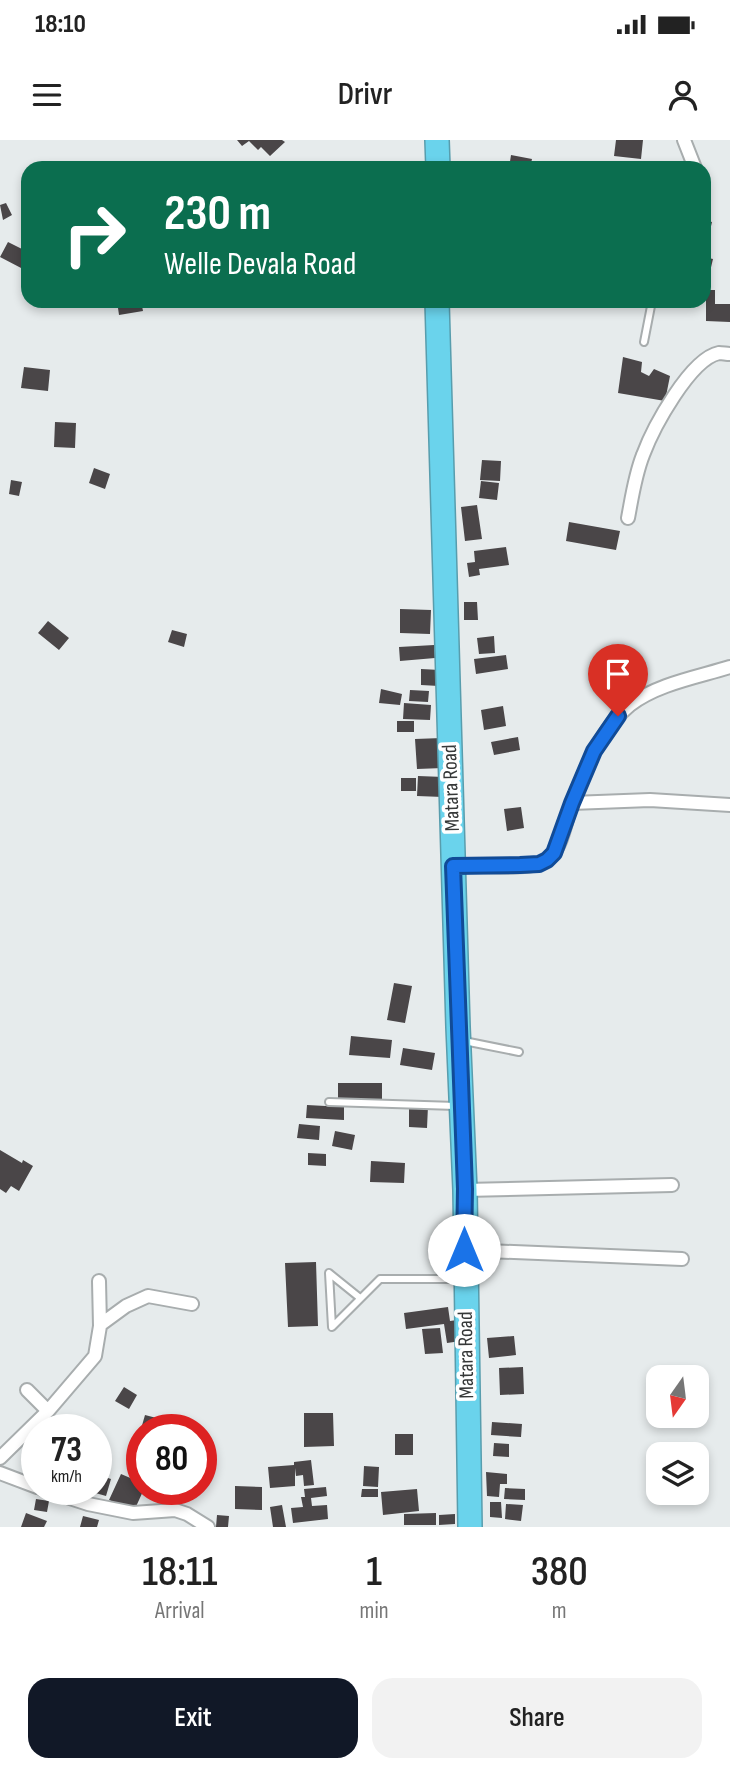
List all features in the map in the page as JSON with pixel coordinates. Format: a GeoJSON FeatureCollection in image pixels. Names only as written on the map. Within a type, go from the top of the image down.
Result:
{"type":"FeatureCollection","features":[{"type":"Feature","properties":{"kind":"highway"},"geometry":{"type":"LineString","coordinates":[[437,140],[438,161]]}},
{"type":"Feature","properties":{"kind":"highway","name":"Matara Road"},"geometry":{"type":"LineString","coordinates":[[437,308],[458,1040],[465,1189],[470,1527]]}},
{"type":"Feature","properties":{"kind":"street"},"geometry":{"type":"LineString","coordinates":[[684,140],[692,161]]}},
{"type":"Feature","properties":{"kind":"street"},"geometry":{"type":"LineString","coordinates":[[628,518],[641,458],[651,434],[683,382],[699,365],[719,353],[730,354]]}},
{"type":"Feature","properties":{"kind":"street"},"geometry":{"type":"LineString","coordinates":[[453,866],[539,864],[547,860],[554,853],[594,751],[618,716],[632,704],[657,690],[730,667]]}},
{"type":"Feature","properties":{"kind":"street"},"geometry":{"type":"LineString","coordinates":[[572,803],[650,800],[730,805]]}},
{"type":"Feature","properties":{"kind":"street"},"geometry":{"type":"LineString","coordinates":[[465,1189],[672,1185]]}},
{"type":"Feature","properties":{"kind":"street"},"geometry":{"type":"LineString","coordinates":[[464,1250],[682,1259]]}},
{"type":"Feature","properties":{"kind":"street"},"geometry":{"type":"LineString","coordinates":[[0,1458],[48,1411],[95,1356],[100,1325],[99,1281]]}},
{"type":"Feature","properties":{"kind":"street"},"geometry":{"type":"LineString","coordinates":[[100,1325],[126,1306],[148,1296],[192,1304]]}},
{"type":"Feature","properties":{"kind":"street"},"geometry":{"type":"LineString","coordinates":[[27,1390],[48,1411]]}},
{"type":"Feature","properties":{"kind":"street"},"geometry":{"type":"LineString","coordinates":[[0,1473],[21,1481]]}},
{"type":"Feature","properties":{"kind":"street"},"geometry":{"type":"LineString","coordinates":[[93,1505],[133,1513],[176,1510],[208,1527]]}},
{"type":"Feature","properties":{"kind":"lane"},"geometry":{"type":"LineString","coordinates":[[644,342],[651,308]]}},
{"type":"Feature","properties":{"kind":"lane"},"geometry":{"type":"LineString","coordinates":[[458,1040],[519,1052]]}},
{"type":"Feature","properties":{"kind":"lane"},"geometry":{"type":"LineString","coordinates":[[329,1102],[461,1106]]}},
{"type":"Feature","properties":{"kind":"lane"},"geometry":{"type":"LineString","coordinates":[[360,1298],[329,1273],[332,1327],[380,1279],[465,1279]]}},
{"type":"Feature","properties":{"kind":"building"},"geometry":{"type":"Polygon","coordinates":[[[237,140],[285,142],[270,156],[249,141],[242,146],[237,140]]]}},
{"type":"Feature","properties":{"kind":"building"},"geometry":{"type":"Polygon","coordinates":[[[616,140],[643,140],[641,159],[614,156],[616,140]]]}},
{"type":"Feature","properties":{"kind":"building"},"geometry":{"type":"Polygon","coordinates":[[[511,155],[532,159],[532,161],[510,161],[511,155]]]}},
{"type":"Feature","properties":{"kind":"building"},"geometry":{"type":"Polygon","coordinates":[[[6,203],[12,215],[3,220],[0,205],[6,203]]]}},
{"type":"Feature","properties":{"kind":"building"},"geometry":{"type":"Polygon","coordinates":[[[8,242],[21,248],[21,268],[0,257],[8,242]]]}},
{"type":"Feature","properties":{"kind":"building"},"geometry":{"type":"Polygon","coordinates":[[[711,290],[715,290],[715,304],[730,304],[730,322],[706,321],[706,308],[711,308],[711,290]]]}},
{"type":"Feature","properties":{"kind":"building"},"geometry":{"type":"Polygon","coordinates":[[[118,308],[142,308],[143,311],[119,315],[118,308]]]}},
{"type":"Feature","properties":{"kind":"building"},"geometry":{"type":"Polygon","coordinates":[[[623,357],[642,362],[641,372],[649,376],[654,369],[670,376],[665,401],[618,393],[623,357]]]}},
{"type":"Feature","properties":{"kind":"building"},"geometry":{"type":"Polygon","coordinates":[[[24,367],[50,370],[48,391],[21,388],[24,367]]]}},
{"type":"Feature","properties":{"kind":"building"},"geometry":{"type":"Polygon","coordinates":[[[55,422],[76,423],[75,448],[54,447],[55,422]]]}},
{"type":"Feature","properties":{"kind":"building"},"geometry":{"type":"Polygon","coordinates":[[[482,460],[501,461],[500,481],[480,480],[482,460]]]}},
{"type":"Feature","properties":{"kind":"building"},"geometry":{"type":"Polygon","coordinates":[[[94,468],[110,474],[105,489],[89,483],[94,468]]]}},
{"type":"Feature","properties":{"kind":"building"},"geometry":{"type":"Polygon","coordinates":[[[11,480],[22,482],[19,496],[9,494],[11,480]]]}},
{"type":"Feature","properties":{"kind":"building"},"geometry":{"type":"Polygon","coordinates":[[[481,481],[499,483],[497,500],[479,498],[481,481]]]}},
{"type":"Feature","properties":{"kind":"building"},"geometry":{"type":"Polygon","coordinates":[[[477,505],[482,539],[465,541],[461,507],[477,505]]]}},
{"type":"Feature","properties":{"kind":"building"},"geometry":{"type":"Polygon","coordinates":[[[569,522],[620,531],[616,550],[566,541],[569,522]]]}},
{"type":"Feature","properties":{"kind":"building"},"geometry":{"type":"Polygon","coordinates":[[[506,547],[509,565],[479,569],[480,575],[469,577],[467,563],[475,562],[474,551],[506,547]]]}},
{"type":"Feature","properties":{"kind":"building"},"geometry":{"type":"Polygon","coordinates":[[[464,602],[477,602],[478,620],[464,620],[464,602]]]}},
{"type":"Feature","properties":{"kind":"building"},"geometry":{"type":"Polygon","coordinates":[[[400,609],[431,610],[430,634],[400,633],[400,609]]]}},
{"type":"Feature","properties":{"kind":"building"},"geometry":{"type":"Polygon","coordinates":[[[48,621],[69,638],[59,650],[38,633],[48,621]]]}},
{"type":"Feature","properties":{"kind":"building"},"geometry":{"type":"Polygon","coordinates":[[[172,630],[187,634],[184,647],[168,642],[172,630]]]}},
{"type":"Feature","properties":{"kind":"building"},"geometry":{"type":"Polygon","coordinates":[[[494,636],[495,653],[479,654],[477,638],[494,636]]]}},
{"type":"Feature","properties":{"kind":"building"},"geometry":{"type":"Polygon","coordinates":[[[434,645],[435,658],[400,661],[399,647],[434,645]]]}},
{"type":"Feature","properties":{"kind":"building"},"geometry":{"type":"Polygon","coordinates":[[[506,655],[508,669],[476,674],[474,659],[506,655]]]}},
{"type":"Feature","properties":{"kind":"building"},"geometry":{"type":"Polygon","coordinates":[[[421,669],[440,670],[439,686],[421,685],[421,669]]]}},
{"type":"Feature","properties":{"kind":"building"},"geometry":{"type":"Polygon","coordinates":[[[381,689],[402,694],[400,705],[379,703],[381,689]]]}},
{"type":"Feature","properties":{"kind":"building"},"geometry":{"type":"Polygon","coordinates":[[[410,690],[429,691],[428,702],[409,701],[410,690]]]}},
{"type":"Feature","properties":{"kind":"building"},"geometry":{"type":"Polygon","coordinates":[[[404,703],[431,705],[430,720],[403,719],[404,703]]]}},
{"type":"Feature","properties":{"kind":"building"},"geometry":{"type":"Polygon","coordinates":[[[503,706],[506,726],[484,730],[481,710],[503,706]]]}},
{"type":"Feature","properties":{"kind":"building"},"geometry":{"type":"Polygon","coordinates":[[[397,721],[414,721],[414,732],[397,732],[397,721]]]}},
{"type":"Feature","properties":{"kind":"building"},"geometry":{"type":"Polygon","coordinates":[[[518,737],[520,750],[494,755],[491,742],[518,737]]]}},
{"type":"Feature","properties":{"kind":"building"},"geometry":{"type":"Polygon","coordinates":[[[442,738],[443,768],[417,769],[415,739],[442,738]]]}},
{"type":"Feature","properties":{"kind":"building"},"geometry":{"type":"Polygon","coordinates":[[[418,776],[444,777],[443,797],[417,796],[418,776]]]}},
{"type":"Feature","properties":{"kind":"building"},"geometry":{"type":"Polygon","coordinates":[[[401,778],[416,778],[416,791],[401,791],[401,778]]]}},
{"type":"Feature","properties":{"kind":"building"},"geometry":{"type":"Polygon","coordinates":[[[521,807],[524,828],[507,831],[504,809],[521,807]]]}},
{"type":"Feature","properties":{"kind":"building"},"geometry":{"type":"Polygon","coordinates":[[[394,983],[412,986],[405,1023],[387,1020],[394,983]]]}},
{"type":"Feature","properties":{"kind":"building"},"geometry":{"type":"Polygon","coordinates":[[[351,1036],[392,1040],[390,1058],[349,1055],[351,1036]]]}},
{"type":"Feature","properties":{"kind":"building"},"geometry":{"type":"Polygon","coordinates":[[[403,1048],[435,1053],[432,1070],[400,1065],[403,1048]]]}},
{"type":"Feature","properties":{"kind":"building"},"geometry":{"type":"Polygon","coordinates":[[[338,1083],[382,1083],[382,1100],[338,1099],[338,1083]]]}},
{"type":"Feature","properties":{"kind":"building"},"geometry":{"type":"Polygon","coordinates":[[[307,1105],[344,1107],[344,1120],[306,1118],[307,1105]]]}},
{"type":"Feature","properties":{"kind":"building"},"geometry":{"type":"Polygon","coordinates":[[[409,1106],[428,1106],[427,1128],[409,1127],[409,1106]]]}},
{"type":"Feature","properties":{"kind":"building"},"geometry":{"type":"Polygon","coordinates":[[[299,1124],[320,1126],[319,1140],[297,1138],[299,1124]]]}},
{"type":"Feature","properties":{"kind":"building"},"geometry":{"type":"Polygon","coordinates":[[[335,1131],[355,1135],[352,1150],[332,1146],[335,1131]]]}},
{"type":"Feature","properties":{"kind":"building"},"geometry":{"type":"Polygon","coordinates":[[[0,1150],[33,1166],[19,1191],[11,1186],[6,1193],[0,1189],[0,1150]]]}},
{"type":"Feature","properties":{"kind":"building"},"geometry":{"type":"Polygon","coordinates":[[[308,1153],[326,1154],[326,1166],[308,1165],[308,1153]]]}},
{"type":"Feature","properties":{"kind":"building"},"geometry":{"type":"Polygon","coordinates":[[[371,1161],[405,1163],[404,1183],[370,1182],[371,1161]]]}},
{"type":"Feature","properties":{"kind":"building"},"geometry":{"type":"Polygon","coordinates":[[[316,1262],[318,1326],[288,1327],[285,1263],[316,1262]]]}},
{"type":"Feature","properties":{"kind":"building"},"geometry":{"type":"Polygon","coordinates":[[[448,1307],[450,1321],[457,1320],[461,1341],[447,1343],[444,1324],[406,1329],[404,1313],[448,1307]]]}},
{"type":"Feature","properties":{"kind":"building"},"geometry":{"type":"Polygon","coordinates":[[[440,1328],[443,1353],[425,1354],[422,1329],[440,1328]]]}},
{"type":"Feature","properties":{"kind":"building"},"geometry":{"type":"Polygon","coordinates":[[[514,1336],[516,1355],[489,1358],[487,1338],[514,1336]]]}},
{"type":"Feature","properties":{"kind":"building"},"geometry":{"type":"Polygon","coordinates":[[[523,1367],[524,1394],[500,1395],[499,1368],[523,1367]]]}},
{"type":"Feature","properties":{"kind":"building"},"geometry":{"type":"Polygon","coordinates":[[[124,1387],[137,1395],[129,1409],[115,1401],[124,1387]]]}},
{"type":"Feature","properties":{"kind":"building"},"geometry":{"type":"Polygon","coordinates":[[[304,1413],[333,1413],[334,1446],[304,1447],[304,1413]]]}},
{"type":"Feature","properties":{"kind":"building"},"geometry":{"type":"Polygon","coordinates":[[[492,1422],[522,1424],[521,1437],[491,1435],[492,1422]]]}},
{"type":"Feature","properties":{"kind":"building"},"geometry":{"type":"Polygon","coordinates":[[[395,1434],[413,1434],[413,1455],[395,1455],[395,1434]]]}},
{"type":"Feature","properties":{"kind":"building"},"geometry":{"type":"Polygon","coordinates":[[[494,1443],[509,1444],[509,1457],[493,1456],[494,1443]]]}},
{"type":"Feature","properties":{"kind":"building"},"geometry":{"type":"Polygon","coordinates":[[[311,1460],[314,1485],[304,1486],[303,1475],[296,1476],[295,1468],[295,1486],[270,1488],[268,1467],[294,1465],[294,1462],[311,1460]]]}},
{"type":"Feature","properties":{"kind":"building"},"geometry":{"type":"Polygon","coordinates":[[[364,1466],[379,1467],[378,1487],[363,1486],[364,1466]]]}},
{"type":"Feature","properties":{"kind":"building"},"geometry":{"type":"Polygon","coordinates":[[[486,1472],[507,1474],[507,1484],[500,1484],[499,1497],[487,1496],[486,1472]]]}},
{"type":"Feature","properties":{"kind":"building"},"geometry":{"type":"Polygon","coordinates":[[[121,1474],[126,1476],[126,1505],[137,1505],[134,1511],[112,1501],[112,1494],[121,1474]]]}},
{"type":"Feature","properties":{"kind":"building"},"geometry":{"type":"Polygon","coordinates":[[[235,1486],[262,1487],[262,1510],[235,1509],[235,1486]]]}},
{"type":"Feature","properties":{"kind":"building"},"geometry":{"type":"Polygon","coordinates":[[[326,1487],[327,1496],[311,1498],[312,1506],[327,1505],[328,1519],[293,1523],[291,1508],[303,1507],[301,1497],[305,1497],[304,1489],[326,1487]]]}},
{"type":"Feature","properties":{"kind":"building"},"geometry":{"type":"Polygon","coordinates":[[[505,1488],[525,1489],[525,1500],[504,1499],[505,1488]]]}},
{"type":"Feature","properties":{"kind":"building"},"geometry":{"type":"Polygon","coordinates":[[[362,1489],[378,1489],[378,1497],[361,1497],[362,1489]]]}},
{"type":"Feature","properties":{"kind":"building"},"geometry":{"type":"Polygon","coordinates":[[[417,1489],[419,1511],[383,1515],[381,1492],[417,1489]]]}},
{"type":"Feature","properties":{"kind":"building"},"geometry":{"type":"Polygon","coordinates":[[[490,1502],[501,1502],[502,1518],[490,1517],[490,1502]]]}},
{"type":"Feature","properties":{"kind":"building"},"geometry":{"type":"Polygon","coordinates":[[[506,1504],[523,1505],[521,1521],[505,1519],[506,1504]]]}},
{"type":"Feature","properties":{"kind":"building"},"geometry":{"type":"Polygon","coordinates":[[[35,1505],[48,1505],[47,1512],[34,1510],[35,1505]]]}},
{"type":"Feature","properties":{"kind":"building"},"geometry":{"type":"Polygon","coordinates":[[[282,1505],[286,1527],[273,1527],[270,1507],[282,1505]]]}},
{"type":"Feature","properties":{"kind":"building"},"geometry":{"type":"Polygon","coordinates":[[[26,1513],[47,1521],[44,1527],[21,1527],[26,1513]]]}},
{"type":"Feature","properties":{"kind":"building"},"geometry":{"type":"Polygon","coordinates":[[[436,1513],[436,1525],[404,1525],[404,1514],[436,1513]]]}},
{"type":"Feature","properties":{"kind":"building"},"geometry":{"type":"Polygon","coordinates":[[[455,1514],[455,1524],[439,1525],[439,1515],[455,1514]]]}},
{"type":"Feature","properties":{"kind":"building"},"geometry":{"type":"Polygon","coordinates":[[[217,1515],[229,1516],[228,1527],[216,1527],[217,1515]]]}},
{"type":"Feature","properties":{"kind":"building"},"geometry":{"type":"Polygon","coordinates":[[[83,1516],[99,1520],[97,1527],[80,1527],[83,1516]]]}},
{"type":"Feature","properties":{"kind":"route"},"geometry":{"type":"LineString","coordinates":[[464,1250],[465,1189],[453,866],[539,864],[547,860],[554,853],[594,751],[618,716]]}}]}
